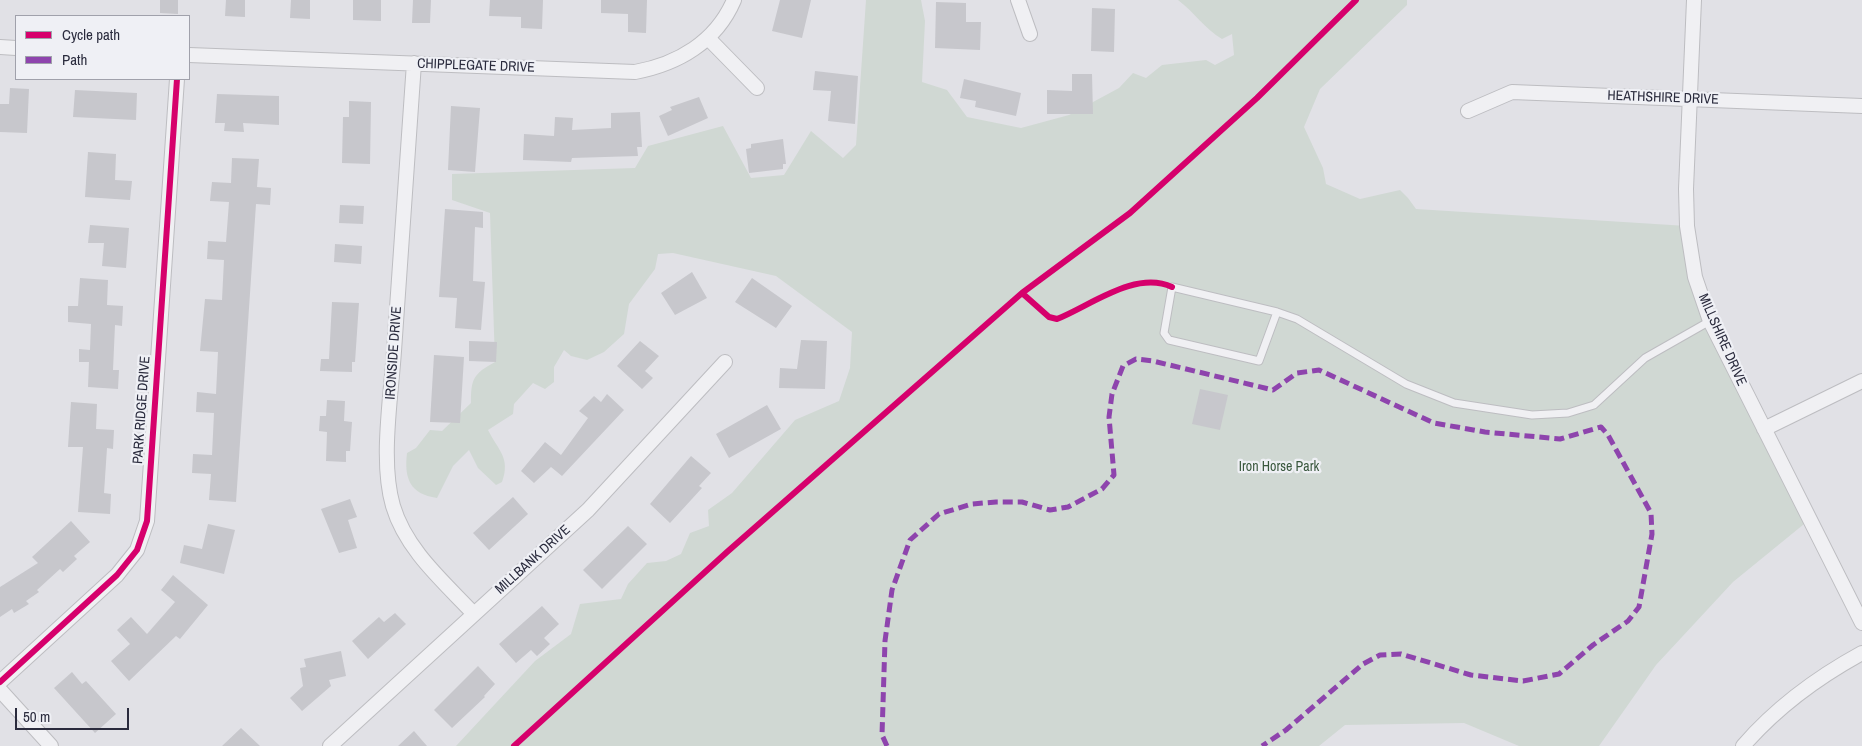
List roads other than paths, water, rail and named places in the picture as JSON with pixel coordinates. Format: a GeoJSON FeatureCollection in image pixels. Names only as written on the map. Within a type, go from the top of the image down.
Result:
{"type":"FeatureCollection","features":[{"type":"Feature","properties":{"kind":"street","name":"CHIPPLEGATE DRIVE"},"geometry":{"type":"LineString","coordinates":[[190,55],[636,72],[655,68],[680,59],[708,38],[719,25],[734,0]]}},
{"type":"Feature","properties":{"kind":"street"},"geometry":{"type":"LineString","coordinates":[[1018,0],[1030,34]]}},
{"type":"Feature","properties":{"kind":"street","name":"MILLSHIRE DRIVE"},"geometry":{"type":"LineString","coordinates":[[1694,0],[1686,226],[1695,277],[1710,321],[1862,623]]}},
{"type":"Feature","properties":{"kind":"street"},"geometry":{"type":"LineString","coordinates":[[708,38],[757,88]]}},
{"type":"Feature","properties":{"kind":"street"},"geometry":{"type":"LineString","coordinates":[[0,47],[15,48]]}},
{"type":"Feature","properties":{"kind":"street","name":"IRONSIDE DRIVE"},"geometry":{"type":"LineString","coordinates":[[414,63],[390,399],[387,468],[389,488],[393,507],[404,534],[420,556],[474,614]]}},
{"type":"Feature","properties":{"kind":"street","name":"PARK RIDGE DRIVE"},"geometry":{"type":"LineString","coordinates":[[0,682],[118,575],[137,550],[144,536],[148,511],[178,80]]}},
{"type":"Feature","properties":{"kind":"street","name":"HEATHSHIRE DRIVE"},"geometry":{"type":"LineString","coordinates":[[1468,111],[1512,92],[1862,106]]}},
{"type":"Feature","properties":{"kind":"street","name":"MILLBANK DRIVE"},"geometry":{"type":"LineString","coordinates":[[330,746],[588,510],[725,362]]}},
{"type":"Feature","properties":{"kind":"street"},"geometry":{"type":"LineString","coordinates":[[1764,429],[1862,381]]}},
{"type":"Feature","properties":{"kind":"street"},"geometry":{"type":"LineString","coordinates":[[1743,746],[1779,710],[1808,687],[1862,653]]}},
{"type":"Feature","properties":{"kind":"street"},"geometry":{"type":"LineString","coordinates":[[0,690],[51,746]]}},
{"type":"Feature","properties":{"kind":"lane"},"geometry":{"type":"LineString","coordinates":[[1277,312],[1259,361],[1169,340],[1164,333],[1172,287],[1277,312],[1297,319],[1406,384],[1454,403],[1532,414],[1568,412],[1594,405],[1645,358],[1710,321]]}},
{"type":"Feature","properties":{"kind":"park label","name":"Iron Horse Park"},"geometry":{"type":"Point","coordinates":[1279,467]}}]}
